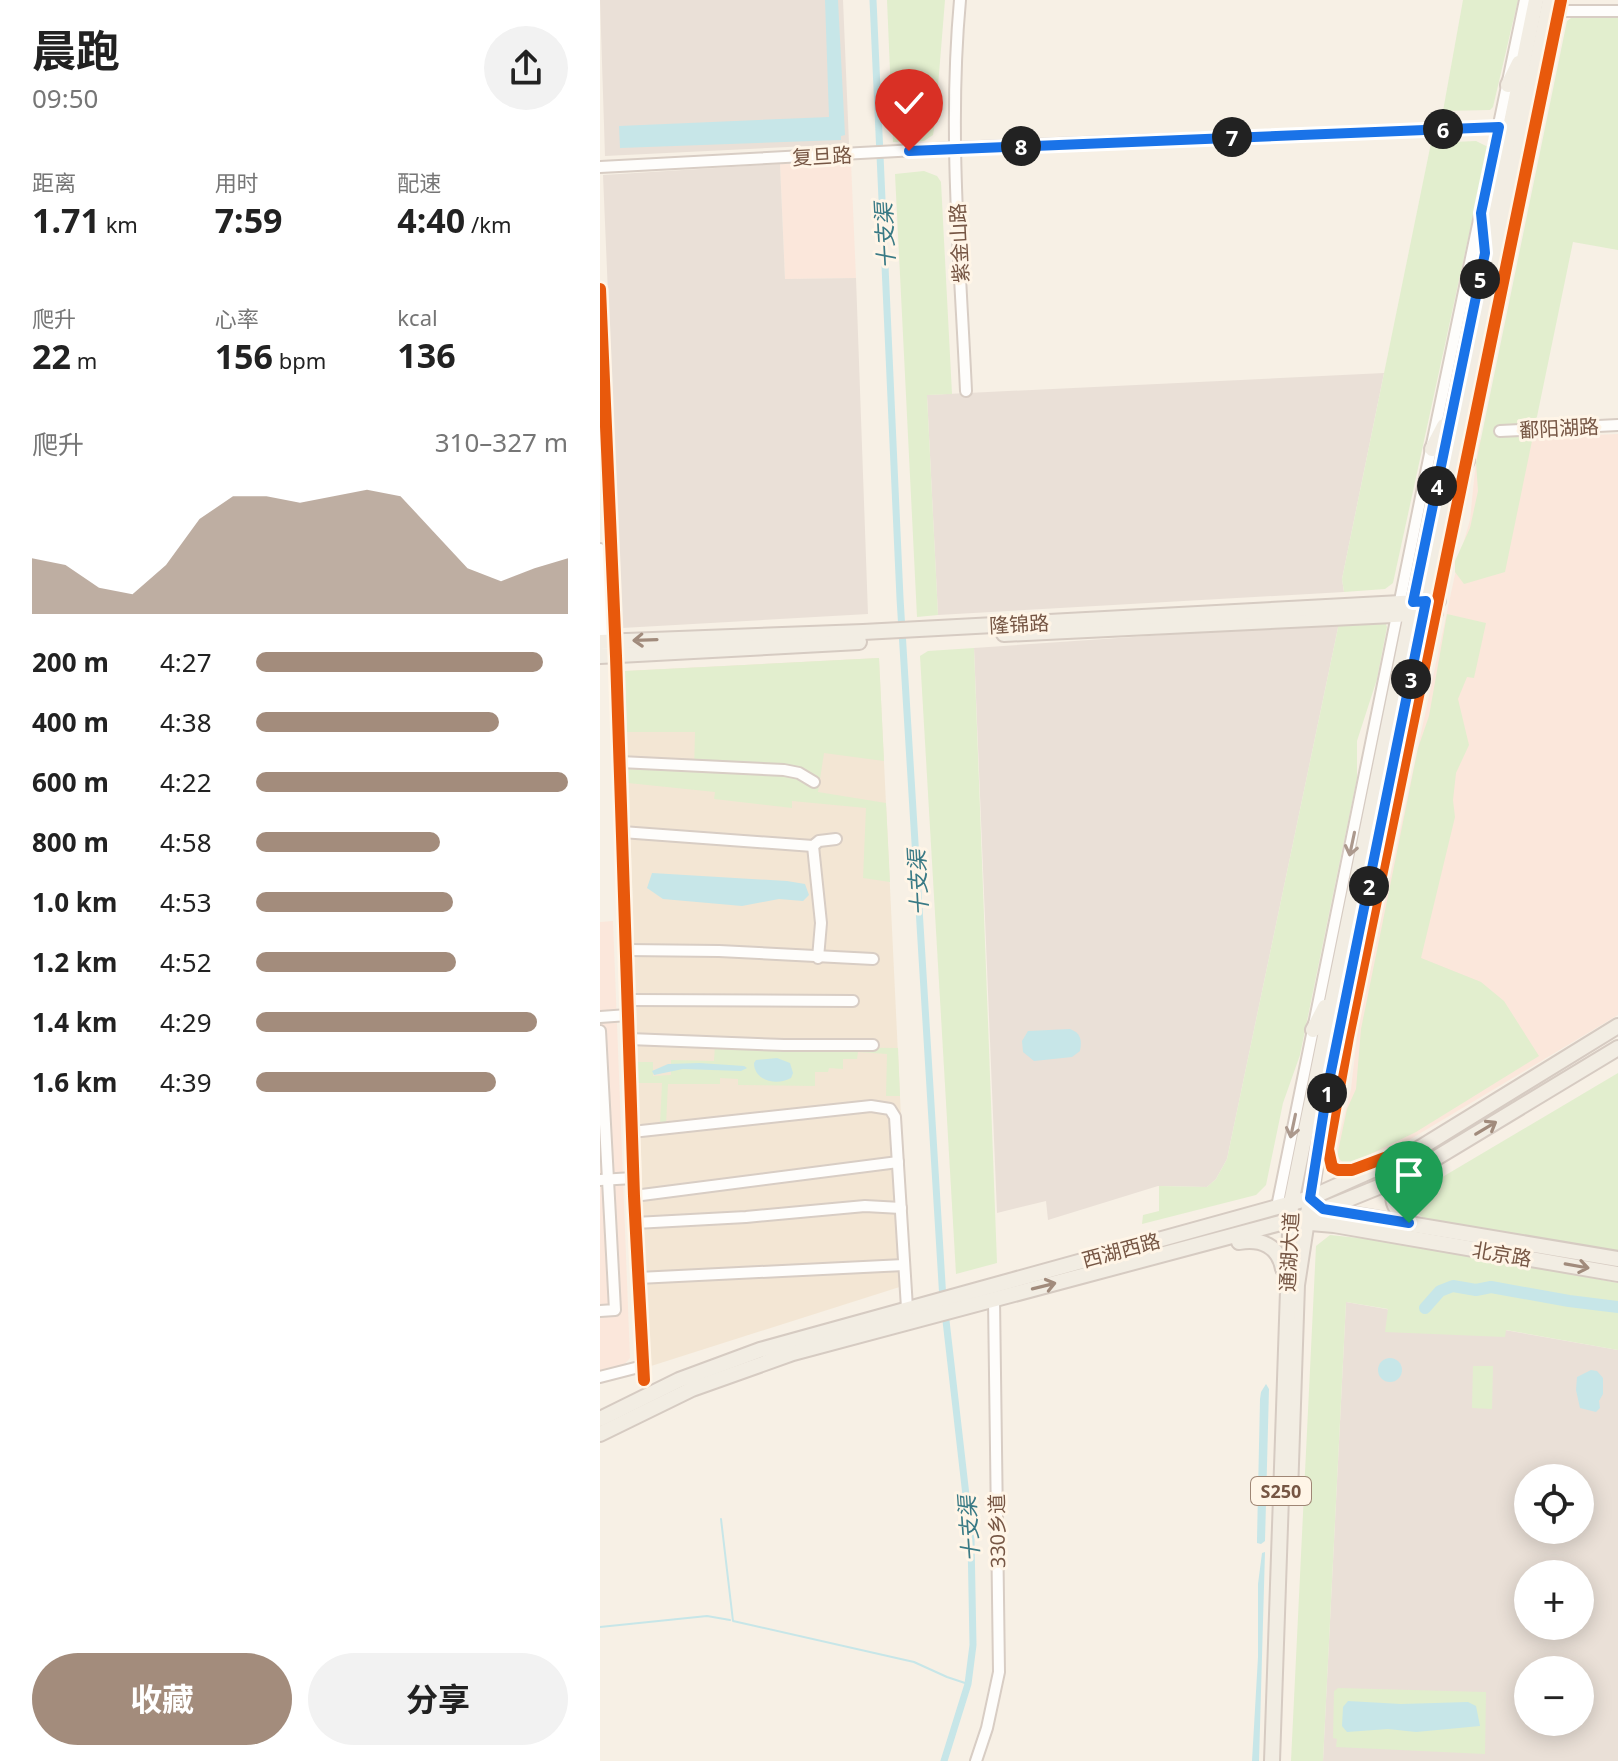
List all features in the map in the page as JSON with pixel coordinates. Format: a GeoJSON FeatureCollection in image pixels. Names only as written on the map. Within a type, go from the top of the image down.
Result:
{"type":"FeatureCollection","features":[{"type":"Feature","properties":{"kind":"main road","name":"通湖大道"},"geometry":{"type":"LineString","coordinates":[[1282,1761],[1297,1285],[1327,1091],[1350,981],[1453,408],[1536,0]]}},
{"type":"Feature","properties":{"kind":"main road","name":"通湖大道"},"geometry":{"type":"LineString","coordinates":[[1272,1761],[1290,1221],[1284,1205],[1334,989],[1389,718],[1448,489],[1483,326],[1511,126],[1534,83],[1558,4]]}},
{"type":"Feature","properties":{"kind":"main road"},"geometry":{"type":"LineString","coordinates":[[1534,83],[1552,45]]}},
{"type":"Feature","properties":{"kind":"main road"},"geometry":{"type":"LineString","coordinates":[[1508,85],[1526,53]]}},
{"type":"Feature","properties":{"kind":"main road"},"geometry":{"type":"LineString","coordinates":[[1481,213],[1485,253]]}},
{"type":"Feature","properties":{"kind":"main road"},"geometry":{"type":"LineString","coordinates":[[1483,326],[1486,366]]}},
{"type":"Feature","properties":{"kind":"main road"},"geometry":{"type":"LineString","coordinates":[[1432,449],[1453,408]]}},
{"type":"Feature","properties":{"kind":"main road"},"geometry":{"type":"LineString","coordinates":[[1448,489],[1467,461]]}},
{"type":"Feature","properties":{"kind":"main road","name":"隆锦路"},"geometry":{"type":"LineString","coordinates":[[607,649],[1418,607]]}},
{"type":"Feature","properties":{"kind":"main road"},"geometry":{"type":"LineString","coordinates":[[1387,671],[1389,718]]}},
{"type":"Feature","properties":{"kind":"main road"},"geometry":{"type":"LineString","coordinates":[[1350,981],[1365,955]]}},
{"type":"Feature","properties":{"kind":"main road"},"geometry":{"type":"LineString","coordinates":[[1313,1030],[1334,989]]}},
{"type":"Feature","properties":{"kind":"main road","name":"西湖西路"},"geometry":{"type":"LineString","coordinates":[[600,1419],[679,1380],[748,1354],[966,1299],[1310,1198],[1410,1154],[1618,1026]]}},
{"type":"Feature","properties":{"kind":"main road","name":"西湖西路"},"geometry":{"type":"LineString","coordinates":[[966,1299],[994,1299],[1307,1219],[1323,1209],[1408,1175],[1618,1048]]}},
{"type":"Feature","properties":{"kind":"main road"},"geometry":{"type":"LineString","coordinates":[[1409,1223],[1398,1212],[1394,1191],[1428,1163]]}},
{"type":"Feature","properties":{"kind":"main road"},"geometry":{"type":"LineString","coordinates":[[1310,1198],[1323,1209]]}},
{"type":"Feature","properties":{"kind":"main road","name":"北京路"},"geometry":{"type":"LineString","coordinates":[[1323,1209],[1618,1259]]}},
{"type":"Feature","properties":{"kind":"main road","name":"北京路"},"geometry":{"type":"LineString","coordinates":[[1307,1219],[1618,1274]]}},
{"type":"Feature","properties":{"kind":"main road"},"geometry":{"type":"LineString","coordinates":[[1141,1262],[1168,1260],[1256,1241],[1279,1254],[1287,1286]]}},
{"type":"Feature","properties":{"kind":"main road","name":"西湖西路"},"geometry":{"type":"LineString","coordinates":[[600,1434],[692,1389],[915,1310]]}},
{"type":"Feature","properties":{"kind":"street","name":"紫金山路"},"geometry":{"type":"LineString","coordinates":[[960,0],[954,66],[954,148],[966,391]]}},
{"type":"Feature","properties":{"kind":"street"},"geometry":{"type":"LineString","coordinates":[[1310,1198],[1324,1167],[1365,955],[1418,607],[1432,449],[1481,213],[1511,126],[1508,85],[1525,0]]}},
{"type":"Feature","properties":{"kind":"street"},"geometry":{"type":"LineString","coordinates":[[1558,4],[1618,5]]}},
{"type":"Feature","properties":{"kind":"street"},"geometry":{"type":"LineString","coordinates":[[1558,4],[1618,11]]}},
{"type":"Feature","properties":{"kind":"street"},"geometry":{"type":"LineString","coordinates":[[1284,1205],[1313,1030],[1387,671],[1418,607],[1467,461],[1558,4]]}},
{"type":"Feature","properties":{"kind":"street","name":"复旦路"},"geometry":{"type":"LineString","coordinates":[[600,167],[954,148],[1511,126]]}},
{"type":"Feature","properties":{"kind":"street"},"geometry":{"type":"LineString","coordinates":[[600,289],[607,649]]}},
{"type":"Feature","properties":{"kind":"street","name":"鄱阳湖路"},"geometry":{"type":"LineString","coordinates":[[1500,433],[1618,428]]}},
{"type":"Feature","properties":{"kind":"street"},"geometry":{"type":"LineString","coordinates":[[600,549],[620,762],[633,1178],[644,1380]]}},
{"type":"Feature","properties":{"kind":"street"},"geometry":{"type":"LineString","coordinates":[[620,762],[784,770],[799,773],[814,782]]}},
{"type":"Feature","properties":{"kind":"street"},"geometry":{"type":"LineString","coordinates":[[622,832],[813,846],[819,841],[836,839]]}},
{"type":"Feature","properties":{"kind":"street"},"geometry":{"type":"LineString","coordinates":[[813,846],[821,923],[818,958]]}},
{"type":"Feature","properties":{"kind":"street"},"geometry":{"type":"LineString","coordinates":[[626,950],[873,959]]}},
{"type":"Feature","properties":{"kind":"street"},"geometry":{"type":"LineString","coordinates":[[628,1000],[853,1001]]}},
{"type":"Feature","properties":{"kind":"street"},"geometry":{"type":"LineString","coordinates":[[600,1017],[628,1015]]}},
{"type":"Feature","properties":{"kind":"street"},"geometry":{"type":"LineString","coordinates":[[600,1031],[605,1222],[613,1265],[615,1310],[600,1311]]}},
{"type":"Feature","properties":{"kind":"street"},"geometry":{"type":"LineString","coordinates":[[629,1039],[873,1045]]}},
{"type":"Feature","properties":{"kind":"street"},"geometry":{"type":"LineString","coordinates":[[632,1132],[883,1106],[890,1109],[895,1117],[904,1265],[915,1310]]}},
{"type":"Feature","properties":{"kind":"street"},"geometry":{"type":"LineString","coordinates":[[1328,1149],[1332,1167],[1344,1171],[1387,1157],[1410,1154]]}},
{"type":"Feature","properties":{"kind":"street"},"geometry":{"type":"LineString","coordinates":[[634,1196],[898,1162]]}},
{"type":"Feature","properties":{"kind":"street"},"geometry":{"type":"LineString","coordinates":[[604,1180],[633,1178]]}},
{"type":"Feature","properties":{"kind":"street"},"geometry":{"type":"LineString","coordinates":[[635,1223],[865,1206],[901,1208]]}},
{"type":"Feature","properties":{"kind":"street"},"geometry":{"type":"LineString","coordinates":[[600,1266],[613,1265]]}},
{"type":"Feature","properties":{"kind":"street"},"geometry":{"type":"LineString","coordinates":[[638,1278],[904,1265]]}},
{"type":"Feature","properties":{"kind":"street","name":"330乡道"},"geometry":{"type":"LineString","coordinates":[[976,1761],[999,1678],[994,1299]]}},
{"type":"Feature","properties":{"kind":"street"},"geometry":{"type":"LineString","coordinates":[[600,1377],[639,1367]]}},
{"type":"Feature","properties":{"kind":"shaded area"},"geometry":{"type":"Polygon","coordinates":[[[600,0],[843,0],[849,144],[605,156],[600,0]]]}},
{"type":"Feature","properties":{"kind":"shaded area"},"geometry":{"type":"Polygon","coordinates":[[[851,162],[856,278],[785,279],[780,164],[851,162]]]}},
{"type":"Feature","properties":{"kind":"shaded area"},"geometry":{"type":"Polygon","coordinates":[[[780,164],[785,279],[856,278],[868,614],[622,628],[603,175],[780,164]]]}},
{"type":"Feature","properties":{"kind":"shaded area"},"geometry":{"type":"Polygon","coordinates":[[[1384,373],[1342,579],[1344,592],[938,615],[927,395],[1384,373]]]}},
{"type":"Feature","properties":{"kind":"shaded area"},"geometry":{"type":"Polygon","coordinates":[[[1618,434],[1618,1015],[1409,1140],[1354,1165],[1341,1164],[1335,1153],[1351,1089],[1358,1027],[1457,565],[1470,520],[1478,440],[1618,434]]]}},
{"type":"Feature","properties":{"kind":"shaded area"},"geometry":{"type":"Polygon","coordinates":[[[1339,623],[1227,1159],[1216,1179],[1207,1187],[1158,1186],[1048,1220],[1046,1201],[997,1213],[974,648],[1339,623]]]}},
{"type":"Feature","properties":{"kind":"shaded area"},"geometry":{"type":"Polygon","coordinates":[[[879,658],[909,1284],[648,1367],[625,671],[879,658]]]}},
{"type":"Feature","properties":{"kind":"shaded area"},"geometry":{"type":"Polygon","coordinates":[[[613,921],[630,1358],[621,1368],[600,1373],[600,922],[613,921]]]}},
{"type":"Feature","properties":{"kind":"shaded area"},"geometry":{"type":"Polygon","coordinates":[[[1346,1302],[1618,1350],[1618,1761],[1323,1761],[1346,1302]]]}},
{"type":"Feature","properties":{"kind":"green space"},"geometry":{"type":"Polygon","coordinates":[[[887,0],[945,0],[935,123],[933,135],[924,141],[893,142],[887,0]]]}},
{"type":"Feature","properties":{"kind":"green space"},"geometry":{"type":"Polygon","coordinates":[[[1463,0],[1518,0],[1490,110],[1443,111],[1463,0]]]}},
{"type":"Feature","properties":{"kind":"green space"},"geometry":{"type":"Polygon","coordinates":[[[1575,15],[1618,16],[1618,250],[1573,242],[1505,572],[1464,584],[1455,572],[1455,561],[1470,528],[1478,491],[1476,463],[1567,21],[1575,15]]]}},
{"type":"Feature","properties":{"kind":"green space"},"geometry":{"type":"Polygon","coordinates":[[[1476,141],[1488,147],[1393,583],[1385,589],[1344,592],[1342,579],[1431,143],[1476,141]]]}},
{"type":"Feature","properties":{"kind":"green space"},"geometry":{"type":"Polygon","coordinates":[[[924,171],[937,176],[941,182],[952,394],[927,395],[938,615],[917,617],[895,174],[924,171]]]}},
{"type":"Feature","properties":{"kind":"green space"},"geometry":{"type":"Polygon","coordinates":[[[1447,614],[1486,623],[1474,678],[1467,677],[1458,699],[1469,745],[1456,773],[1455,817],[1421,958],[1481,982],[1504,1001],[1539,1056],[1416,1132],[1352,1163],[1343,1163],[1337,1156],[1347,1109],[1356,1089],[1361,1029],[1418,748],[1429,716],[1447,614]]]}},
{"type":"Feature","properties":{"kind":"green space"},"geometry":{"type":"Polygon","coordinates":[[[1385,622],[1387,627],[1377,679],[1357,741],[1357,778],[1300,1055],[1283,1103],[1266,1185],[1256,1195],[1142,1224],[1143,1215],[1159,1211],[1159,1186],[1207,1187],[1216,1179],[1227,1159],[1339,623],[1385,622]]]}},
{"type":"Feature","properties":{"kind":"green space"},"geometry":{"type":"Polygon","coordinates":[[[974,648],[997,1263],[956,1274],[920,656],[928,651],[974,648]]]}},
{"type":"Feature","properties":{"kind":"green space"},"geometry":{"type":"Polygon","coordinates":[[[879,658],[884,761],[824,753],[818,792],[886,803],[890,882],[863,878],[866,808],[792,801],[792,808],[714,799],[715,792],[628,783],[628,769],[694,772],[695,732],[627,732],[625,671],[879,658]]]}},
{"type":"Feature","properties":{"kind":"green space"},"geometry":{"type":"Polygon","coordinates":[[[715,1046],[898,1048],[900,1096],[886,1096],[887,1054],[858,1052],[857,1059],[843,1059],[843,1069],[829,1068],[828,1072],[815,1072],[815,1086],[738,1085],[738,1079],[720,1078],[720,1084],[668,1084],[666,1125],[660,1125],[662,1083],[638,1083],[638,1062],[653,1062],[653,1076],[671,1075],[671,1060],[714,1061],[715,1046]]]}},
{"type":"Feature","properties":{"kind":"green space"},"geometry":{"type":"Polygon","coordinates":[[[1618,1073],[1618,1253],[1424,1218],[1407,1207],[1412,1195],[1618,1073]]]}},
{"type":"Feature","properties":{"kind":"green space"},"geometry":{"type":"Polygon","coordinates":[[[1330,1235],[1397,1242],[1618,1283],[1618,1350],[1506,1330],[1505,1337],[1385,1332],[1388,1309],[1346,1302],[1323,1761],[1291,1761],[1316,1246],[1330,1235]]]}},
{"type":"Feature","properties":{"kind":"green space"},"geometry":{"type":"Polygon","coordinates":[[[1473,1366],[1493,1366],[1492,1409],[1472,1408],[1473,1366]]]}},
{"type":"Feature","properties":{"kind":"green space"},"geometry":{"type":"Polygon","coordinates":[[[1338,1688],[1486,1692],[1485,1754],[1336,1747],[1337,1739],[1333,1738],[1334,1691],[1338,1688]]]}},
{"type":"Feature","properties":{"kind":"water"},"geometry":{"type":"Polygon","coordinates":[[[825,0],[838,0],[845,135],[841,136],[841,140],[620,148],[619,126],[829,117],[825,0]]]}},
{"type":"Feature","properties":{"kind":"water"},"geometry":{"type":"Polygon","coordinates":[[[652,873],[787,881],[805,884],[809,895],[803,901],[779,899],[742,906],[663,899],[647,888],[652,873]]]}},
{"type":"Feature","properties":{"kind":"water"},"geometry":{"type":"Polygon","coordinates":[[[1070,1029],[1081,1040],[1080,1051],[1072,1057],[1034,1061],[1023,1052],[1022,1041],[1028,1031],[1070,1029]]]}},
{"type":"Feature","properties":{"kind":"water"},"geometry":{"type":"Polygon","coordinates":[[[777,1058],[790,1063],[791,1078],[773,1082],[762,1078],[755,1069],[756,1060],[777,1058]]]}},
{"type":"Feature","properties":{"kind":"water"},"geometry":{"type":"Polygon","coordinates":[[[699,1063],[747,1068],[741,1071],[683,1069],[654,1075],[652,1071],[668,1064],[699,1063]]]}},
{"type":"Feature","properties":{"kind":"water"},"geometry":{"type":"Polygon","coordinates":[[[1390,1358],[1399,1361],[1402,1370],[1399,1379],[1390,1382],[1381,1379],[1378,1370],[1381,1361],[1390,1358]]]}},
{"type":"Feature","properties":{"kind":"water"},"geometry":{"type":"Polygon","coordinates":[[[1591,1370],[1597,1371],[1603,1378],[1603,1394],[1596,1412],[1580,1408],[1576,1390],[1577,1377],[1591,1370]]]}},
{"type":"Feature","properties":{"kind":"water"},"geometry":{"type":"Polygon","coordinates":[[[1266,1384],[1269,1389],[1265,1541],[1261,1544],[1257,1543],[1260,1399],[1266,1384]]]}},
{"type":"Feature","properties":{"kind":"water"},"geometry":{"type":"Polygon","coordinates":[[[1265,1552],[1259,1761],[1252,1761],[1258,1657],[1258,1584],[1262,1553],[1265,1552]]]}},
{"type":"Feature","properties":{"kind":"water"},"geometry":{"type":"Polygon","coordinates":[[[1348,1701],[1401,1704],[1468,1702],[1476,1706],[1480,1726],[1416,1732],[1388,1729],[1347,1732],[1342,1726],[1343,1707],[1348,1701]]]}},
{"type":"Feature","properties":{"kind":"waterway","name":"十支渠"},"geometry":{"type":"LineString","coordinates":[[873,0],[900,598],[943,1300]]}},
{"type":"Feature","properties":{"kind":"waterway"},"geometry":{"type":"LineString","coordinates":[[1425,1308],[1440,1291],[1453,1286],[1476,1290],[1491,1287],[1618,1307]]}},
{"type":"Feature","properties":{"kind":"waterway","name":"十支渠"},"geometry":{"type":"LineString","coordinates":[[944,1761],[968,1684],[973,1645],[971,1539],[945,1312]]}},
{"type":"Feature","properties":{"kind":"waterway"},"geometry":{"type":"LineString","coordinates":[[721,1519],[733,1621],[914,1662],[968,1684]]}},
{"type":"Feature","properties":{"kind":"waterway"},"geometry":{"type":"LineString","coordinates":[[600,1627],[707,1616],[730,1620]]}},
{"type":"Feature","properties":{"kind":"cycle path"},"geometry":{"type":"LineString","coordinates":[[1410,1154],[1387,1157],[1352,1170],[1338,1170],[1332,1167],[1328,1149],[1348,1037],[1561,0]]}},
{"type":"Feature","properties":{"kind":"cycle path"},"geometry":{"type":"LineString","coordinates":[[600,289],[634,1196],[644,1380]]}},
{"type":"Feature","properties":{"kind":"route"},"geometry":{"type":"LineString","coordinates":[[909,151],[1499,127],[1481,213],[1485,253],[1413,602],[1426,601],[1327,1091],[1310,1198],[1323,1209],[1409,1223]]}}]}
